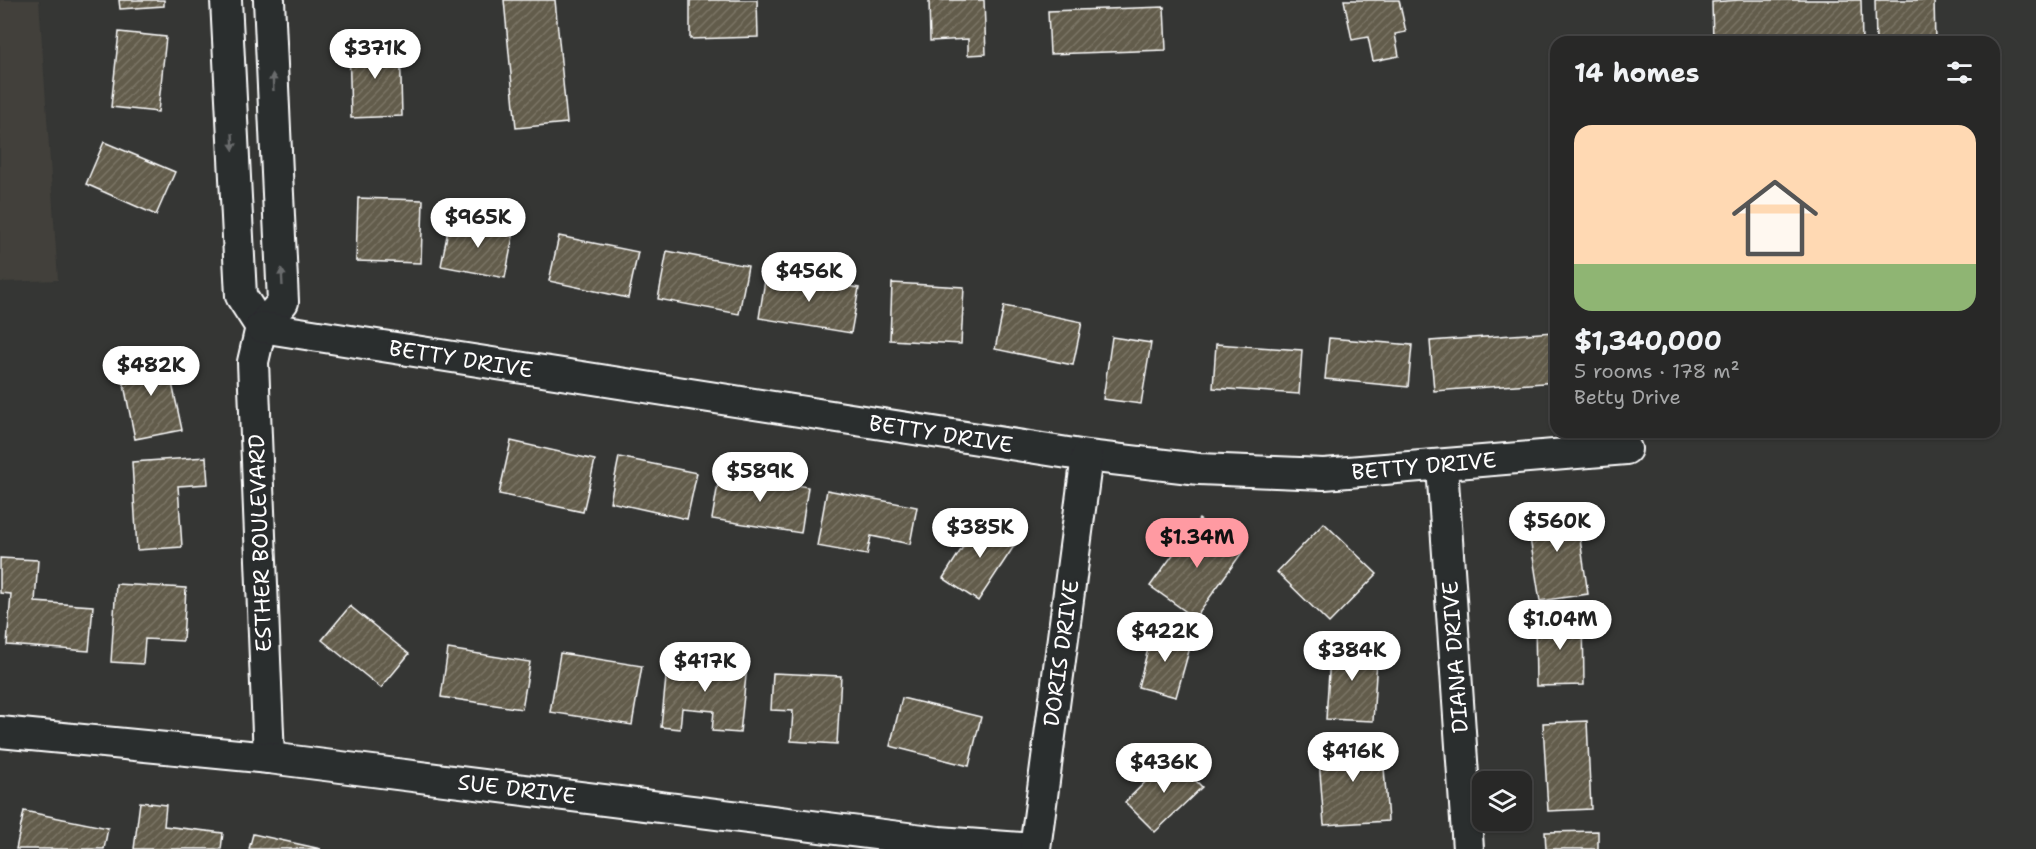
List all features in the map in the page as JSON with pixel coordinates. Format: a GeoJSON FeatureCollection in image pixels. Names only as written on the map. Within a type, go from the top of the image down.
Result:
{"type":"FeatureCollection","features":[{"type":"Feature","properties":{"kind":"street"},"geometry":{"type":"LineString","coordinates":[[226,0],[241,296],[261,327]]}},
{"type":"Feature","properties":{"kind":"street","name":"ESTHER BOULEVARD"},"geometry":{"type":"LineString","coordinates":[[269,0],[283,302],[261,327],[253,362],[269,758]]}},
{"type":"Feature","properties":{"kind":"street","name":"BETTY DRIVE"},"geometry":{"type":"LineString","coordinates":[[261,327],[1087,456],[1199,469],[1324,474],[1626,449]]}},
{"type":"Feature","properties":{"kind":"street","name":"DORIS DRIVE"},"geometry":{"type":"LineString","coordinates":[[1035,849],[1087,456]]}},
{"type":"Feature","properties":{"kind":"street","name":"DIANA DRIVE"},"geometry":{"type":"LineString","coordinates":[[1442,466],[1468,849]]}},
{"type":"Feature","properties":{"kind":"street","name":"SUE DRIVE"},"geometry":{"type":"LineString","coordinates":[[0,732],[269,758],[939,842],[1035,849]]}},
{"type":"Feature","properties":{"kind":"shaded area"},"geometry":{"type":"Polygon","coordinates":[[[0,0],[39,0],[58,280],[0,282],[0,0]]]}},
{"type":"Feature","properties":{"kind":"building"},"geometry":{"type":"Polygon","coordinates":[[[119,0],[164,0],[164,6],[120,9],[119,0]]]}},
{"type":"Feature","properties":{"kind":"building"},"geometry":{"type":"Polygon","coordinates":[[[504,0],[555,0],[567,123],[516,128],[504,0]]]}},
{"type":"Feature","properties":{"kind":"building"},"geometry":{"type":"Polygon","coordinates":[[[690,0],[757,0],[758,37],[690,39],[690,0]]]}},
{"type":"Feature","properties":{"kind":"building"},"geometry":{"type":"Polygon","coordinates":[[[929,0],[984,0],[986,54],[968,55],[968,39],[930,41],[929,0]]]}},
{"type":"Feature","properties":{"kind":"building"},"geometry":{"type":"Polygon","coordinates":[[[1344,0],[1399,0],[1406,32],[1395,34],[1399,56],[1373,61],[1368,37],[1352,40],[1344,0]]]}},
{"type":"Feature","properties":{"kind":"building"},"geometry":{"type":"Polygon","coordinates":[[[1861,0],[1862,36],[1713,36],[1712,2],[1861,0]]]}},
{"type":"Feature","properties":{"kind":"building"},"geometry":{"type":"Polygon","coordinates":[[[1875,0],[1934,0],[1935,36],[1876,36],[1875,0]]]}},
{"type":"Feature","properties":{"kind":"building"},"geometry":{"type":"Polygon","coordinates":[[[1164,7],[1166,50],[1050,54],[1048,11],[1164,7]]]}},
{"type":"Feature","properties":{"kind":"building"},"geometry":{"type":"Polygon","coordinates":[[[119,32],[166,37],[158,112],[111,107],[119,32]]]}},
{"type":"Feature","properties":{"kind":"building"},"geometry":{"type":"Polygon","coordinates":[[[400,43],[402,116],[351,118],[349,44],[400,43]]]}},
{"type":"Feature","properties":{"kind":"building"},"geometry":{"type":"Polygon","coordinates":[[[104,142],[175,172],[156,215],[86,184],[104,142]]]}},
{"type":"Feature","properties":{"kind":"building"},"geometry":{"type":"Polygon","coordinates":[[[358,198],[423,200],[421,263],[356,261],[358,198]]]}},
{"type":"Feature","properties":{"kind":"building"},"geometry":{"type":"Polygon","coordinates":[[[450,220],[514,231],[505,278],[441,266],[450,220]]]}},
{"type":"Feature","properties":{"kind":"building"},"geometry":{"type":"Polygon","coordinates":[[[559,236],[638,252],[628,298],[549,281],[559,236]]]}},
{"type":"Feature","properties":{"kind":"building"},"geometry":{"type":"Polygon","coordinates":[[[667,251],[748,266],[739,314],[658,299],[667,251]]]}},
{"type":"Feature","properties":{"kind":"building"},"geometry":{"type":"Polygon","coordinates":[[[766,274],[859,288],[851,333],[759,318],[766,274]]]}},
{"type":"Feature","properties":{"kind":"building"},"geometry":{"type":"Polygon","coordinates":[[[892,283],[964,287],[961,344],[890,340],[892,283]]]}},
{"type":"Feature","properties":{"kind":"building"},"geometry":{"type":"Polygon","coordinates":[[[1004,306],[1082,322],[1073,365],[995,349],[1004,306]]]}},
{"type":"Feature","properties":{"kind":"building"},"geometry":{"type":"Polygon","coordinates":[[[1550,332],[1550,382],[1434,391],[1430,341],[1550,332]]]}},
{"type":"Feature","properties":{"kind":"building"},"geometry":{"type":"Polygon","coordinates":[[[1112,337],[1151,343],[1141,404],[1103,399],[1112,337]]]}},
{"type":"Feature","properties":{"kind":"building"},"geometry":{"type":"Polygon","coordinates":[[[1329,338],[1412,345],[1408,387],[1325,379],[1329,338]]]}},
{"type":"Feature","properties":{"kind":"building"},"geometry":{"type":"Polygon","coordinates":[[[1216,344],[1302,350],[1299,394],[1213,388],[1216,344]]]}},
{"type":"Feature","properties":{"kind":"building"},"geometry":{"type":"Polygon","coordinates":[[[166,355],[182,430],[135,439],[120,365],[166,355]]]}},
{"type":"Feature","properties":{"kind":"building"},"geometry":{"type":"Polygon","coordinates":[[[511,441],[595,460],[583,512],[499,494],[511,441]]]}},
{"type":"Feature","properties":{"kind":"building"},"geometry":{"type":"Polygon","coordinates":[[[206,457],[208,484],[178,486],[182,547],[137,550],[132,462],[206,457]]]}},
{"type":"Feature","properties":{"kind":"building"},"geometry":{"type":"Polygon","coordinates":[[[619,457],[697,473],[687,519],[610,502],[619,457]]]}},
{"type":"Feature","properties":{"kind":"building"},"geometry":{"type":"Polygon","coordinates":[[[720,472],[808,487],[801,533],[712,519],[720,472]]]}},
{"type":"Feature","properties":{"kind":"building"},"geometry":{"type":"Polygon","coordinates":[[[827,490],[917,507],[910,544],[871,536],[867,555],[817,546],[827,490]]]}},
{"type":"Feature","properties":{"kind":"building"},"geometry":{"type":"Polygon","coordinates":[[[1575,505],[1588,594],[1540,601],[1526,513],[1575,505]]]}},
{"type":"Feature","properties":{"kind":"building"},"geometry":{"type":"Polygon","coordinates":[[[982,517],[1018,540],[978,601],[943,578],[982,517]]]}},
{"type":"Feature","properties":{"kind":"building"},"geometry":{"type":"Polygon","coordinates":[[[1199,519],[1243,551],[1195,618],[1150,586],[1199,519]]]}},
{"type":"Feature","properties":{"kind":"building"},"geometry":{"type":"Polygon","coordinates":[[[1324,523],[1377,574],[1329,623],[1277,572],[1324,523]]]}},
{"type":"Feature","properties":{"kind":"building"},"geometry":{"type":"Polygon","coordinates":[[[0,558],[38,560],[35,602],[93,606],[89,651],[7,645],[11,594],[0,593],[0,558]]]}},
{"type":"Feature","properties":{"kind":"building"},"geometry":{"type":"Polygon","coordinates":[[[116,584],[186,588],[183,641],[145,639],[143,664],[111,662],[116,584]]]}},
{"type":"Feature","properties":{"kind":"building"},"geometry":{"type":"Polygon","coordinates":[[[350,606],[409,654],[381,688],[322,640],[350,606]]]}},
{"type":"Feature","properties":{"kind":"building"},"geometry":{"type":"Polygon","coordinates":[[[1583,615],[1584,685],[1536,686],[1535,616],[1583,615]]]}},
{"type":"Feature","properties":{"kind":"building"},"geometry":{"type":"Polygon","coordinates":[[[1153,630],[1192,640],[1176,697],[1138,687],[1153,630]]]}},
{"type":"Feature","properties":{"kind":"building"},"geometry":{"type":"Polygon","coordinates":[[[1331,642],[1378,644],[1373,721],[1326,719],[1331,642]]]}},
{"type":"Feature","properties":{"kind":"building"},"geometry":{"type":"Polygon","coordinates":[[[448,649],[530,662],[522,709],[441,697],[448,649]]]}},
{"type":"Feature","properties":{"kind":"building"},"geometry":{"type":"Polygon","coordinates":[[[560,653],[642,666],[632,725],[550,712],[560,653]]]}},
{"type":"Feature","properties":{"kind":"building"},"geometry":{"type":"Polygon","coordinates":[[[668,658],[747,666],[740,733],[712,731],[714,711],[682,708],[680,729],[661,727],[668,658]]]}},
{"type":"Feature","properties":{"kind":"building"},"geometry":{"type":"Polygon","coordinates":[[[773,673],[841,676],[837,744],[791,741],[793,711],[771,710],[773,673]]]}},
{"type":"Feature","properties":{"kind":"building"},"geometry":{"type":"Polygon","coordinates":[[[902,698],[981,717],[969,766],[890,746],[902,698]]]}},
{"type":"Feature","properties":{"kind":"building"},"geometry":{"type":"Polygon","coordinates":[[[1587,721],[1591,809],[1548,811],[1543,723],[1587,721]]]}},
{"type":"Feature","properties":{"kind":"building"},"geometry":{"type":"Polygon","coordinates":[[[1382,741],[1388,821],[1324,825],[1318,746],[1382,741]]]}},
{"type":"Feature","properties":{"kind":"building"},"geometry":{"type":"Polygon","coordinates":[[[1172,756],[1202,787],[1155,832],[1125,802],[1172,756]]]}},
{"type":"Feature","properties":{"kind":"building"},"geometry":{"type":"Polygon","coordinates":[[[140,802],[166,805],[164,826],[223,833],[221,849],[134,849],[140,802]]]}},
{"type":"Feature","properties":{"kind":"building"},"geometry":{"type":"Polygon","coordinates":[[[24,811],[108,828],[104,849],[16,849],[24,811]]]}},
{"type":"Feature","properties":{"kind":"building"},"geometry":{"type":"Polygon","coordinates":[[[1598,831],[1598,849],[1546,849],[1545,832],[1598,831]]]}},
{"type":"Feature","properties":{"kind":"building"},"geometry":{"type":"Polygon","coordinates":[[[253,834],[321,849],[249,849],[253,834]]]}}]}
